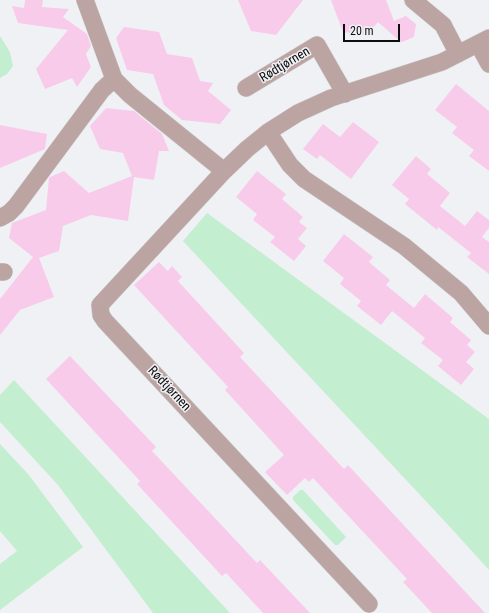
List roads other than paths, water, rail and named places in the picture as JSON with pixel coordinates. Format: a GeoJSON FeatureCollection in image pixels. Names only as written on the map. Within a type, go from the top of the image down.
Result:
{"type":"FeatureCollection","features":[{"type":"Feature","properties":{"kind":"street"},"geometry":{"type":"LineString","coordinates":[[85,0],[114,78],[130,96],[224,171]]}},
{"type":"Feature","properties":{"kind":"street"},"geometry":{"type":"LineString","coordinates":[[412,0],[443,25],[458,54]]}},
{"type":"Feature","properties":{"kind":"street","name":"Rødtjørnen"},"geometry":{"type":"LineString","coordinates":[[369,604],[105,321],[101,315],[100,306],[224,171],[247,149],[268,132],[298,113],[345,94],[442,62],[483,41],[489,64]]}},
{"type":"Feature","properties":{"kind":"street","name":"Rødtjørnen"},"geometry":{"type":"LineString","coordinates":[[246,88],[317,45],[345,94]]}},
{"type":"Feature","properties":{"kind":"street"},"geometry":{"type":"LineString","coordinates":[[0,218],[9,213],[16,206],[102,90],[114,78]]}},
{"type":"Feature","properties":{"kind":"street"},"geometry":{"type":"LineString","coordinates":[[268,132],[290,165],[304,179],[404,246],[461,293],[489,326]]}}]}
